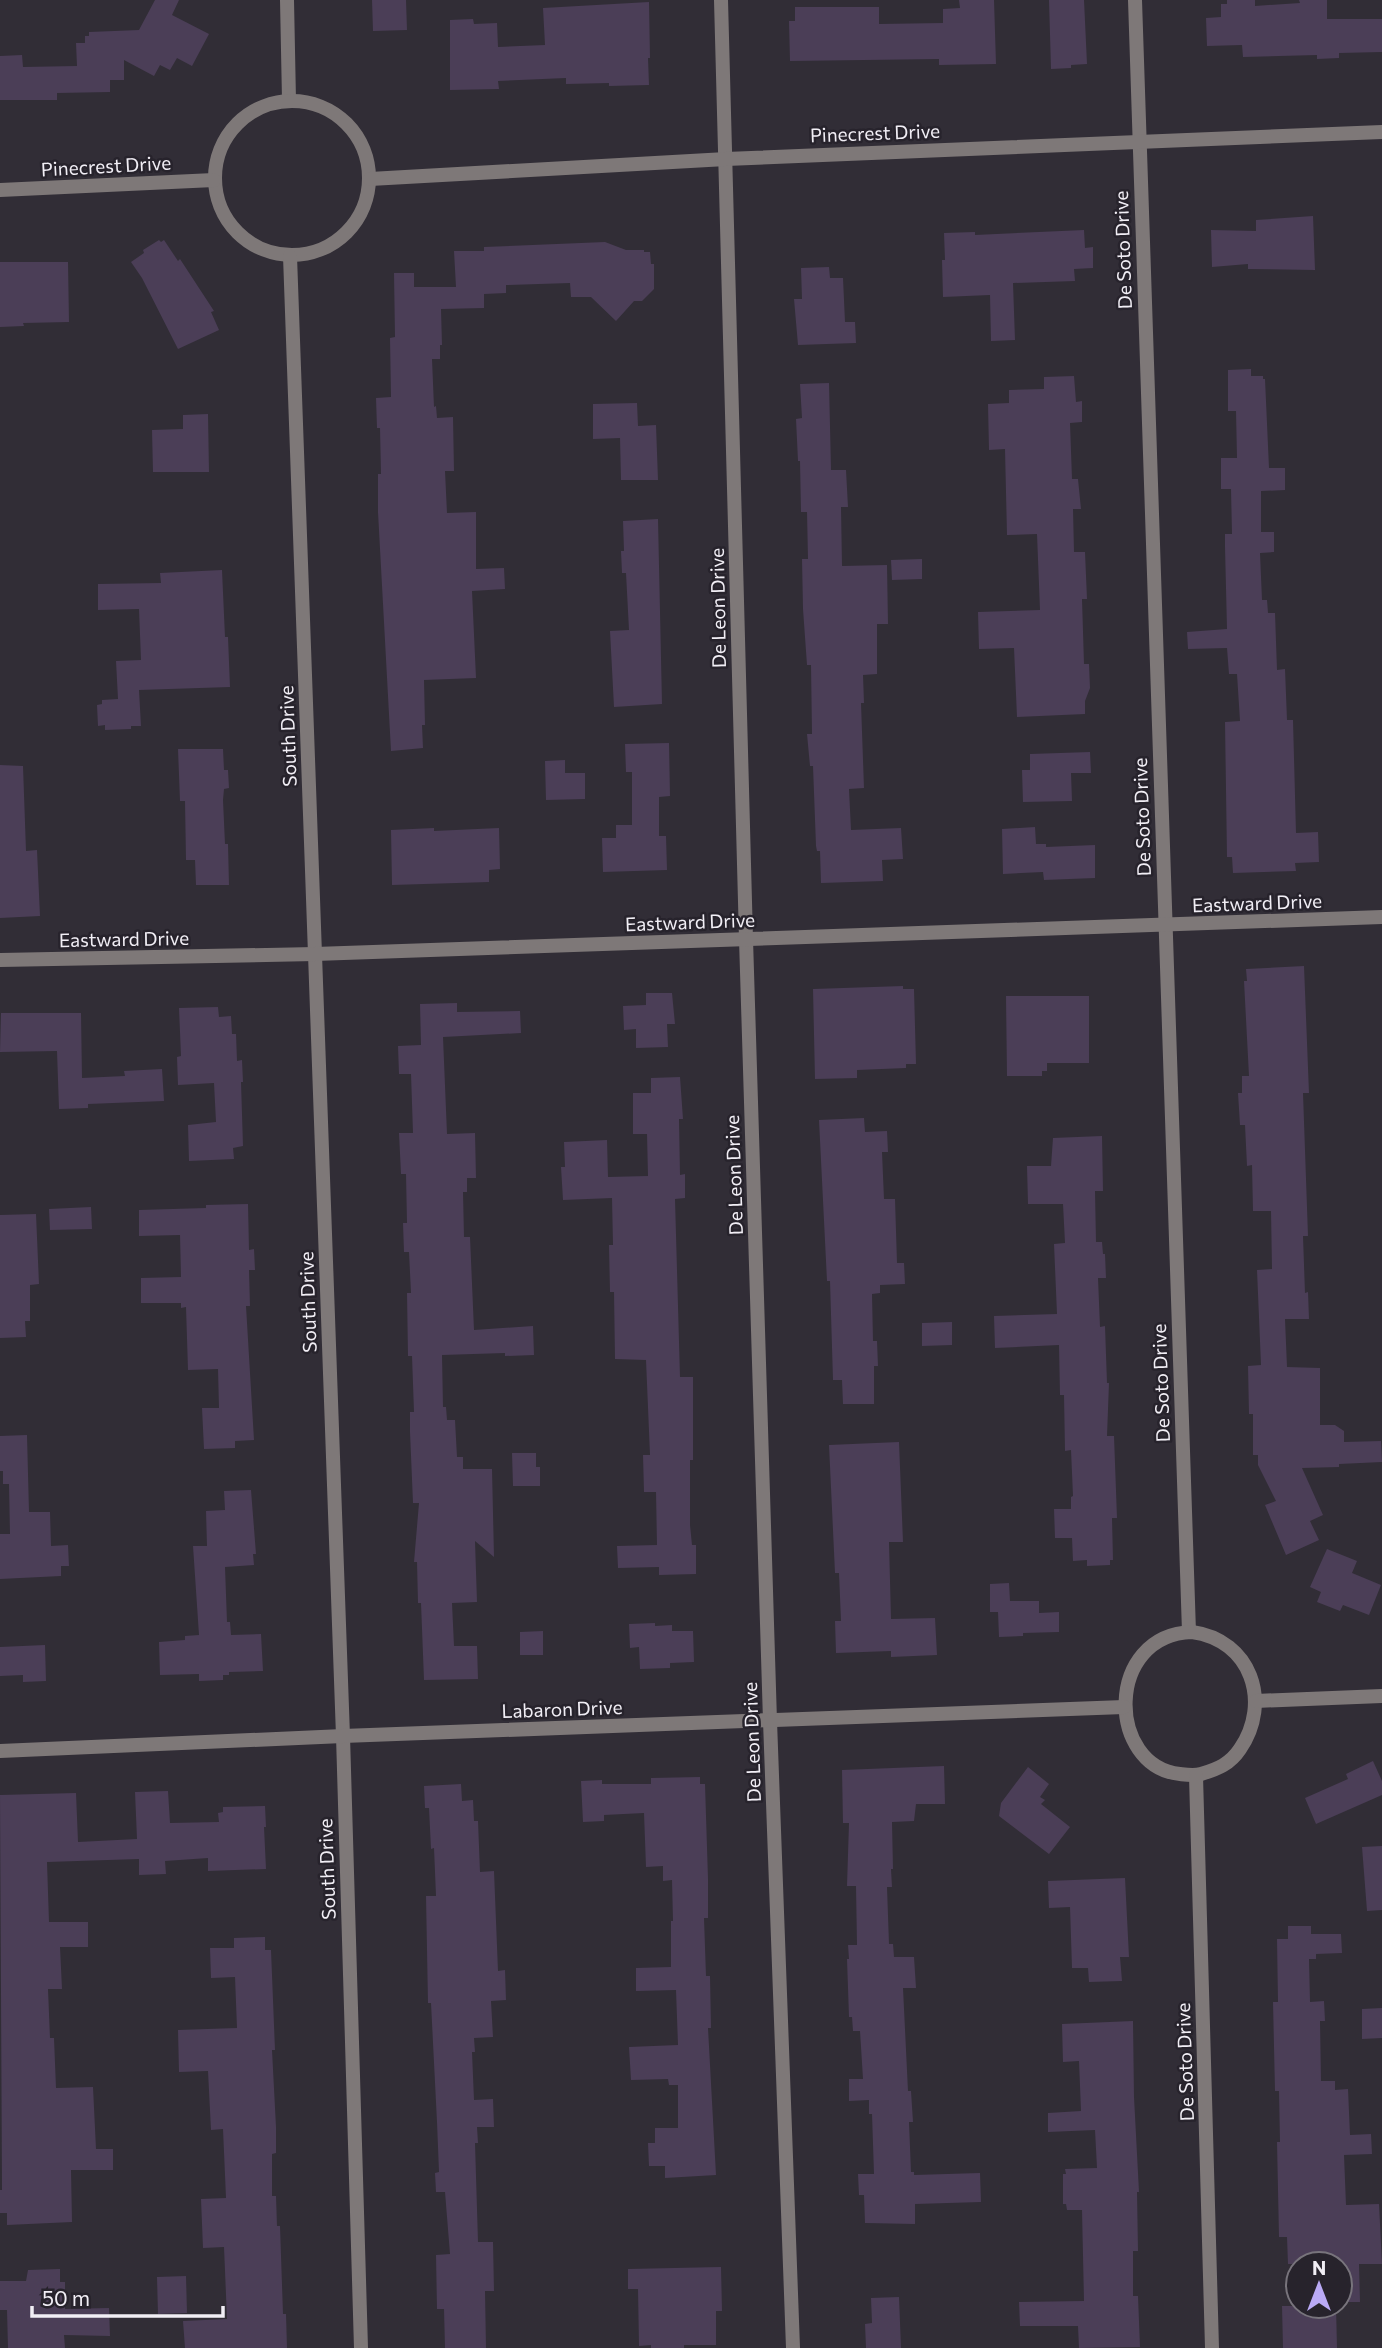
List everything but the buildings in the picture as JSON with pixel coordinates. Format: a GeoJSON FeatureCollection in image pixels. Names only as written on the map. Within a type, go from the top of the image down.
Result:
{"type":"FeatureCollection","features":[{"type":"Feature","properties":{"kind":"street"},"geometry":{"type":"LineString","coordinates":[[287,0],[289,100]]}},
{"type":"Feature","properties":{"kind":"street","name":"De Leon Drive"},"geometry":{"type":"LineString","coordinates":[[721,0],[746,939],[793,2348]]}},
{"type":"Feature","properties":{"kind":"street","name":"De Soto Drive"},"geometry":{"type":"LineString","coordinates":[[1135,0],[1189,1632]]}},
{"type":"Feature","properties":{"kind":"street"},"geometry":{"type":"LineString","coordinates":[[289,100],[314,103],[336,114],[354,132],[366,154],[370,179],[365,203],[354,225],[336,242],[314,252],[290,256],[267,251],[246,241],[229,224],[218,204],[214,180],[217,156],[227,134],[244,117],[265,105],[289,100]]}},
{"type":"Feature","properties":{"kind":"street","name":"Pinecrest Drive"},"geometry":{"type":"LineString","coordinates":[[370,179],[726,159],[1382,132]]}},
{"type":"Feature","properties":{"kind":"street","name":"Pinecrest Drive"},"geometry":{"type":"LineString","coordinates":[[0,190],[214,180]]}},
{"type":"Feature","properties":{"kind":"street","name":"South Drive"},"geometry":{"type":"LineString","coordinates":[[290,256],[361,2348]]}},
{"type":"Feature","properties":{"kind":"street","name":"Eastward Drive"},"geometry":{"type":"LineString","coordinates":[[0,960],[315,954],[1382,917]]}},
{"type":"Feature","properties":{"kind":"street"},"geometry":{"type":"LineString","coordinates":[[1189,1632],[1207,1634],[1221,1640],[1237,1653],[1253,1684],[1256,1701],[1249,1736],[1234,1758],[1219,1769],[1196,1776],[1174,1774],[1146,1757],[1135,1743],[1128,1726],[1125,1707],[1127,1685],[1140,1658],[1160,1640],[1177,1633],[1189,1632]]}},
{"type":"Feature","properties":{"kind":"street"},"geometry":{"type":"LineString","coordinates":[[1256,1701],[1382,1696]]}},
{"type":"Feature","properties":{"kind":"street","name":"Labaron Drive"},"geometry":{"type":"LineString","coordinates":[[0,1751],[1125,1707]]}},
{"type":"Feature","properties":{"kind":"street","name":"De Soto Drive"},"geometry":{"type":"LineString","coordinates":[[1196,1776],[1212,2348]]}}]}
